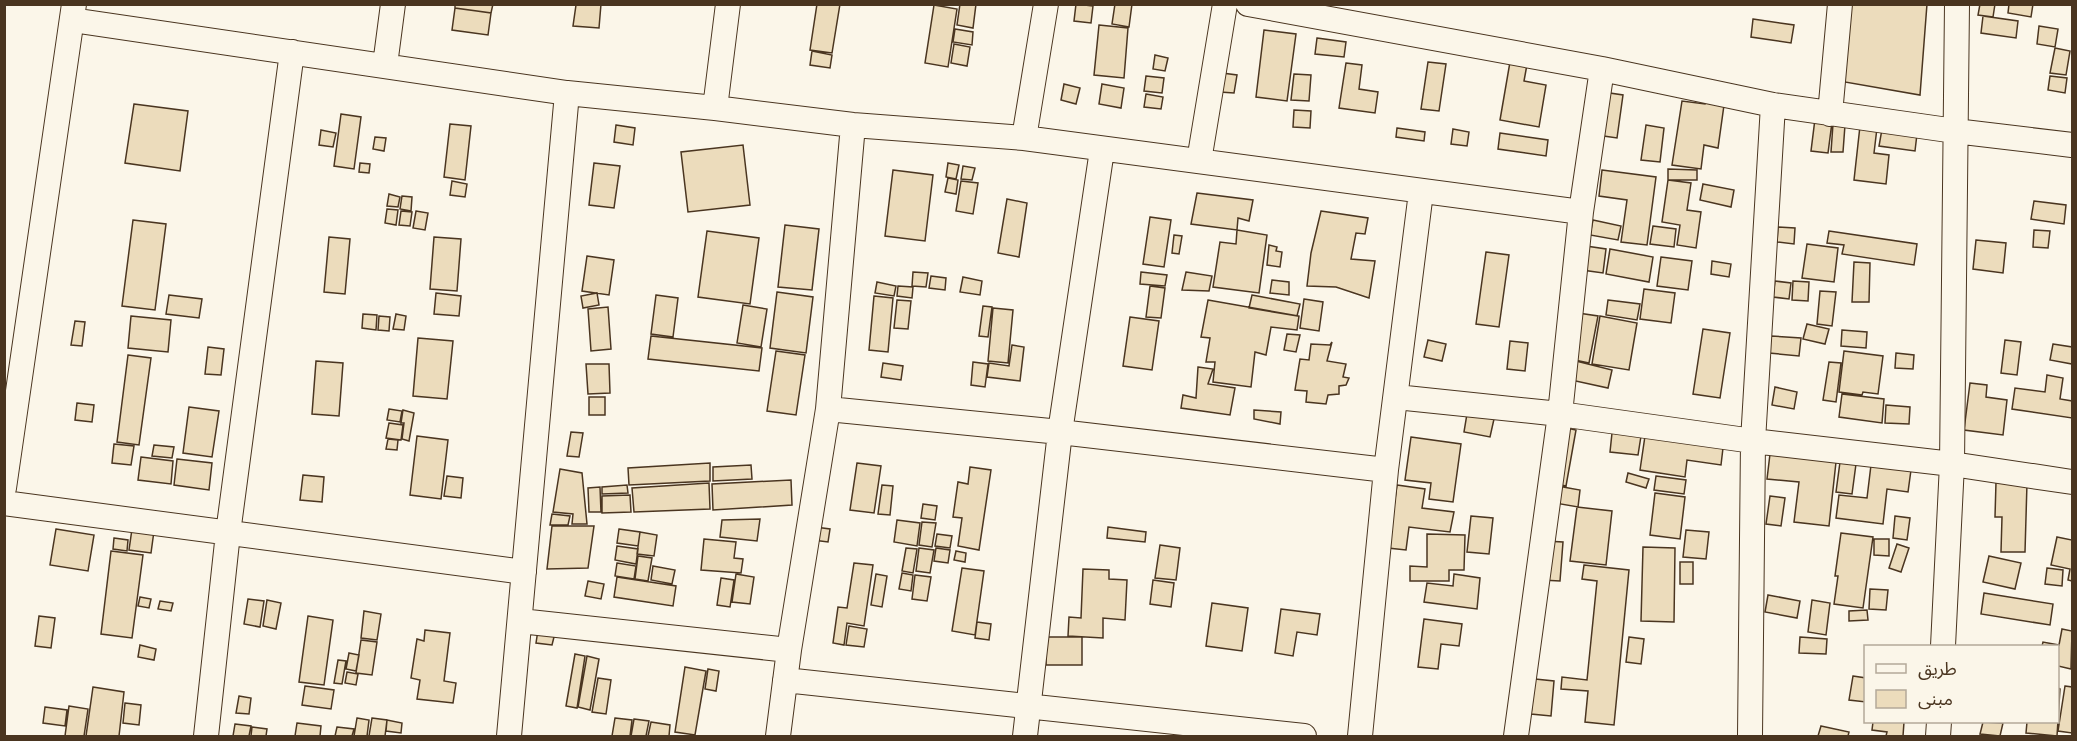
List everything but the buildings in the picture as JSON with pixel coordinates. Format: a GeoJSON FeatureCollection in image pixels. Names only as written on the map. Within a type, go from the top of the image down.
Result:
{"type":"FeatureCollection","features":[{"type":"Feature","properties":{"kind":"street"},"geometry":{"type":"LineString","coordinates":[[385,65],[393,4]]}},
{"type":"Feature","properties":{"kind":"street"},"geometry":{"type":"LineString","coordinates":[[715,108],[728,4]]}},
{"type":"Feature","properties":{"kind":"street"},"geometry":{"type":"LineString","coordinates":[[1024,138],[1046,4]]}},
{"type":"Feature","properties":{"kind":"street"},"geometry":{"type":"LineString","coordinates":[[1199,161],[1225,4]]}},
{"type":"Feature","properties":{"kind":"street"},"geometry":{"type":"LineString","coordinates":[[1248,4],[1602,69],[1773,105],[1954,131],[2073,145]]}},
{"type":"Feature","properties":{"kind":"street"},"geometry":{"type":"LineString","coordinates":[[1830,114],[1840,4]]}},
{"type":"Feature","properties":{"kind":"street"},"geometry":{"type":"LineString","coordinates":[[1943,645],[1952,464],[1954,131],[1958,4]]}},
{"type":"Feature","properties":{"kind":"street"},"geometry":{"type":"LineString","coordinates":[[4,488],[73,12],[292,52],[567,93],[853,125],[1024,138],[1581,213]]}},
{"type":"Feature","properties":{"kind":"street"},"geometry":{"type":"LineString","coordinates":[[206,736],[228,532],[292,52]]}},
{"type":"Feature","properties":{"kind":"street"},"geometry":{"type":"LineString","coordinates":[[1516,736],[1560,414],[1581,213],[1602,69]]}},
{"type":"Feature","properties":{"kind":"street"},"geometry":{"type":"LineString","coordinates":[[509,736],[567,93]]}},
{"type":"Feature","properties":{"kind":"street"},"geometry":{"type":"LineString","coordinates":[[1750,736],[1753,441],[1773,105]]}},
{"type":"Feature","properties":{"kind":"street"},"geometry":{"type":"LineString","coordinates":[[778,736],[789,650],[828,409],[853,125]]}},
{"type":"Feature","properties":{"kind":"street"},"geometry":{"type":"LineString","coordinates":[[1025,736],[1060,432],[1102,150]]}},
{"type":"Feature","properties":{"kind":"street"},"geometry":{"type":"LineString","coordinates":[[1360,736],[1386,470],[1421,192]]}},
{"type":"Feature","properties":{"kind":"street"},"geometry":{"type":"LineString","coordinates":[[1396,397],[1560,414],[1753,441],[1952,464],[2073,482]]}},
{"type":"Feature","properties":{"kind":"street"},"geometry":{"type":"LineString","coordinates":[[828,409],[1060,432],[1386,470]]}},
{"type":"Feature","properties":{"kind":"street"},"geometry":{"type":"LineString","coordinates":[[4,502],[524,572]]}},
{"type":"Feature","properties":{"kind":"street"},"geometry":{"type":"LineString","coordinates":[[520,621],[789,650]]}},
{"type":"Feature","properties":{"kind":"street"},"geometry":{"type":"LineString","coordinates":[[785,680],[1304,736]]}}]}
